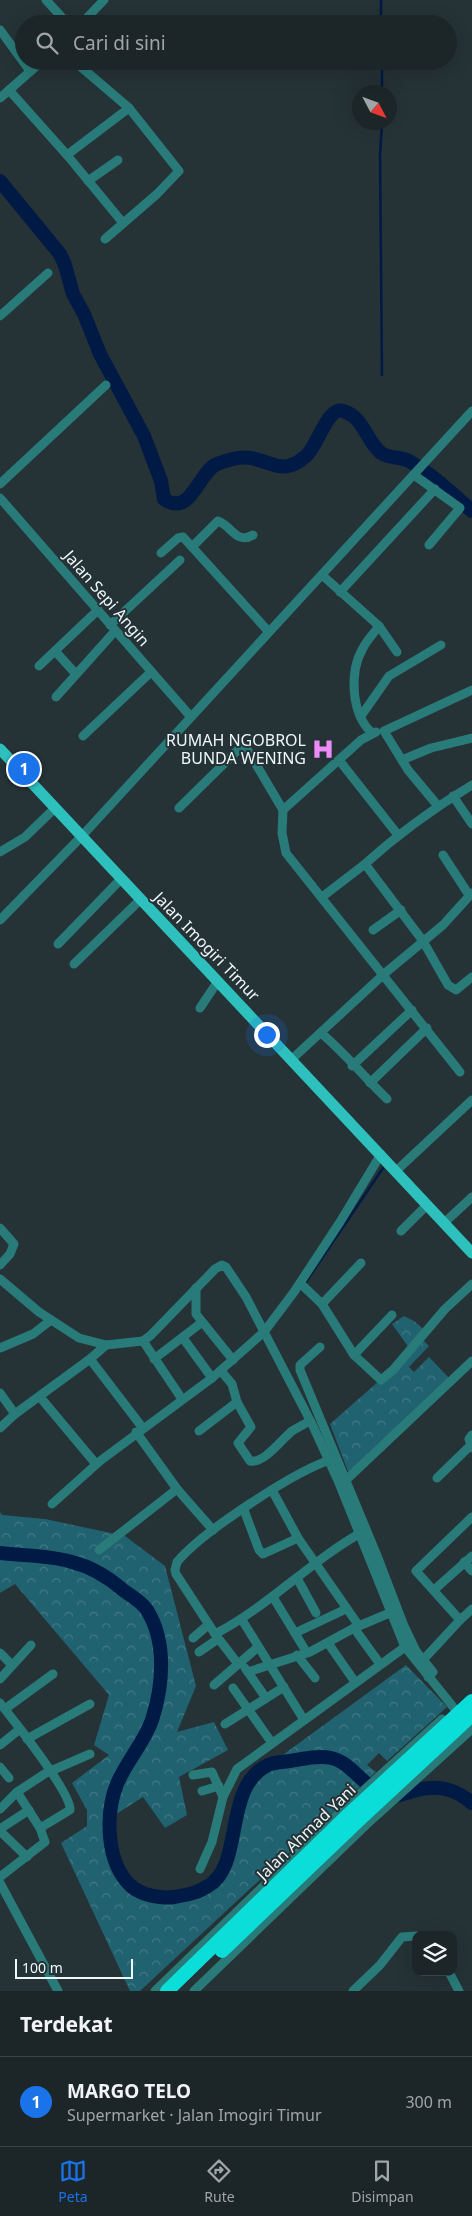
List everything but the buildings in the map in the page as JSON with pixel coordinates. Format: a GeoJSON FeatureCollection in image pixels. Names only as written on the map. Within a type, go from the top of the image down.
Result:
{"type":"FeatureCollection","features":[{"type":"Feature","properties":{"kind":"highway","name":"Jalan Ahmad Yani"},"geometry":{"type":"LineString","coordinates":[[424,1753],[472,1701]]}},
{"type":"Feature","properties":{"kind":"highway","name":"Jalan Ahmad Yani"},"geometry":{"type":"LineString","coordinates":[[180,1991],[359,1813],[411,1764],[472,1715]]}},
{"type":"Feature","properties":{"kind":"highway","name":"Jalan Ahmad Yani"},"geometry":{"type":"LineString","coordinates":[[167,1991],[192,1977]]}},
{"type":"Feature","properties":{"kind":"main road","name":"Jalan Imogiri Timur"},"geometry":{"type":"LineString","coordinates":[[0,749],[120,879],[292,1059],[472,1254]]}},
{"type":"Feature","properties":{"kind":"street"},"geometry":{"type":"LineString","coordinates":[[46,0],[60,15]]}},
{"type":"Feature","properties":{"kind":"street"},"geometry":{"type":"LineString","coordinates":[[90,15],[104,0]]}},
{"type":"Feature","properties":{"kind":"street"},"geometry":{"type":"LineString","coordinates":[[0,30],[15,51]]}},
{"type":"Feature","properties":{"kind":"street"},"geometry":{"type":"LineString","coordinates":[[85,70],[130,108],[179,171],[105,239]]}},
{"type":"Feature","properties":{"kind":"street"},"geometry":{"type":"LineString","coordinates":[[0,98],[30,72]]}},
{"type":"Feature","properties":{"kind":"street"},"geometry":{"type":"LineString","coordinates":[[9,90],[67,155],[123,223]]}},
{"type":"Feature","properties":{"kind":"street"},"geometry":{"type":"LineString","coordinates":[[67,155],[130,108]]}},
{"type":"Feature","properties":{"kind":"street"},"geometry":{"type":"LineString","coordinates":[[88,181],[118,160]]}},
{"type":"Feature","properties":{"kind":"street"},"geometry":{"type":"LineString","coordinates":[[0,316],[48,273]]}},
{"type":"Feature","properties":{"kind":"street"},"geometry":{"type":"LineString","coordinates":[[0,484],[80,412],[106,385]]}},
{"type":"Feature","properties":{"kind":"street"},"geometry":{"type":"LineString","coordinates":[[0,920],[81,837],[472,411]]}},
{"type":"Feature","properties":{"kind":"street"},"geometry":{"type":"LineString","coordinates":[[415,475],[460,508],[429,545]]}},
{"type":"Feature","properties":{"kind":"street"},"geometry":{"type":"LineString","coordinates":[[340,592],[433,488]]}},
{"type":"Feature","properties":{"kind":"street","name":"Jalan Sepi Angin"},"geometry":{"type":"LineString","coordinates":[[0,498],[191,717]]}},
{"type":"Feature","properties":{"kind":"street"},"geometry":{"type":"LineString","coordinates":[[193,546],[218,521],[238,537],[246,538],[253,534]]}},
{"type":"Feature","properties":{"kind":"street"},"geometry":{"type":"LineString","coordinates":[[160,553],[181,536],[193,546],[269,632]]}},
{"type":"Feature","properties":{"kind":"street"},"geometry":{"type":"LineString","coordinates":[[56,697],[113,628],[180,560]]}},
{"type":"Feature","properties":{"kind":"street"},"geometry":{"type":"LineString","coordinates":[[322,575],[380,626],[397,652]]}},
{"type":"Feature","properties":{"kind":"street"},"geometry":{"type":"LineString","coordinates":[[39,666],[98,610]]}},
{"type":"Feature","properties":{"kind":"street"},"geometry":{"type":"LineString","coordinates":[[372,733],[361,716],[353,695],[362,650],[380,626]]}},
{"type":"Feature","properties":{"kind":"street"},"geometry":{"type":"LineString","coordinates":[[361,716],[389,676],[441,645]]}},
{"type":"Feature","properties":{"kind":"street"},"geometry":{"type":"LineString","coordinates":[[55,651],[75,673]]}},
{"type":"Feature","properties":{"kind":"street"},"geometry":{"type":"LineString","coordinates":[[82,736],[151,672]]}},
{"type":"Feature","properties":{"kind":"street"},"geometry":{"type":"LineString","coordinates":[[283,810],[361,740],[372,733],[384,731],[472,690]]}},
{"type":"Feature","properties":{"kind":"street"},"geometry":{"type":"LineString","coordinates":[[384,731],[415,779],[438,806]]}},
{"type":"Feature","properties":{"kind":"street"},"geometry":{"type":"LineString","coordinates":[[402,760],[431,748],[472,738]]}},
{"type":"Feature","properties":{"kind":"street"},"geometry":{"type":"LineString","coordinates":[[179,808],[243,744],[283,810],[282,833],[286,853],[460,1072]]}},
{"type":"Feature","properties":{"kind":"street"},"geometry":{"type":"LineString","coordinates":[[339,760],[398,835]]}},
{"type":"Feature","properties":{"kind":"street"},"geometry":{"type":"LineString","coordinates":[[322,897],[365,864],[398,835],[438,806],[472,785]]}},
{"type":"Feature","properties":{"kind":"street"},"geometry":{"type":"LineString","coordinates":[[453,796],[472,824]]}},
{"type":"Feature","properties":{"kind":"street"},"geometry":{"type":"LineString","coordinates":[[0,852],[25,837],[55,808]]}},
{"type":"Feature","properties":{"kind":"street"},"geometry":{"type":"LineString","coordinates":[[292,1059],[384,974],[456,912],[471,894],[443,855]]}},
{"type":"Feature","properties":{"kind":"street"},"geometry":{"type":"LineString","coordinates":[[365,864],[423,941],[452,988],[459,989],[472,977]]}},
{"type":"Feature","properties":{"kind":"street"},"geometry":{"type":"LineString","coordinates":[[58,944],[120,879]]}},
{"type":"Feature","properties":{"kind":"street"},"geometry":{"type":"LineString","coordinates":[[74,964],[140,900]]}},
{"type":"Feature","properties":{"kind":"street"},"geometry":{"type":"LineString","coordinates":[[373,930],[401,910]]}},
{"type":"Feature","properties":{"kind":"street"},"geometry":{"type":"LineString","coordinates":[[200,1008],[218,981]]}},
{"type":"Feature","properties":{"kind":"street"},"geometry":{"type":"LineString","coordinates":[[352,1066],[412,1010]]}},
{"type":"Feature","properties":{"kind":"street"},"geometry":{"type":"LineString","coordinates":[[370,1082],[426,1028]]}},
{"type":"Feature","properties":{"kind":"street"},"geometry":{"type":"LineString","coordinates":[[321,1033],[346,1054],[352,1066],[386,1100]]}},
{"type":"Feature","properties":{"kind":"street"},"geometry":{"type":"LineString","coordinates":[[52,1504],[96,1464],[139,1430],[221,1371],[264,1332],[390,1164],[472,1100]]}},
{"type":"Feature","properties":{"kind":"street"},"geometry":{"type":"LineString","coordinates":[[444,1223],[472,1197]]}},
{"type":"Feature","properties":{"kind":"street"},"geometry":{"type":"LineString","coordinates":[[401,1231],[427,1205]]}},
{"type":"Feature","properties":{"kind":"street"},"geometry":{"type":"LineString","coordinates":[[0,1228],[14,1244],[10,1254],[0,1265]]}},
{"type":"Feature","properties":{"kind":"street"},"geometry":{"type":"LineString","coordinates":[[322,1304],[361,1263]]}},
{"type":"Feature","properties":{"kind":"street"},"geometry":{"type":"LineString","coordinates":[[0,1279],[51,1320],[79,1338],[106,1345],[143,1341],[160,1327],[215,1269],[224,1266],[246,1298],[264,1332],[299,1384],[404,1626],[430,1675]]}},
{"type":"Feature","properties":{"kind":"street"},"geometry":{"type":"LineString","coordinates":[[300,1283],[322,1304],[354,1355],[381,1380],[393,1370],[445,1309],[472,1284]]}},
{"type":"Feature","properties":{"kind":"street"},"geometry":{"type":"LineString","coordinates":[[196,1288],[195,1311],[201,1323],[233,1360]]}},
{"type":"Feature","properties":{"kind":"street"},"geometry":{"type":"LineString","coordinates":[[354,1355],[392,1315]]}},
{"type":"Feature","properties":{"kind":"street"},"geometry":{"type":"LineString","coordinates":[[0,1348],[32,1334],[51,1320]]}},
{"type":"Feature","properties":{"kind":"street"},"geometry":{"type":"LineString","coordinates":[[154,1359],[201,1323]]}},
{"type":"Feature","properties":{"kind":"street"},"geometry":{"type":"LineString","coordinates":[[182,1338],[212,1378]]}},
{"type":"Feature","properties":{"kind":"street"},"geometry":{"type":"LineString","coordinates":[[143,1341],[182,1399]]}},
{"type":"Feature","properties":{"kind":"street"},"geometry":{"type":"LineString","coordinates":[[0,1428],[15,1414],[40,1397],[106,1345]]}},
{"type":"Feature","properties":{"kind":"street"},"geometry":{"type":"LineString","coordinates":[[299,1384],[300,1365],[320,1348]]}},
{"type":"Feature","properties":{"kind":"street"},"geometry":{"type":"LineString","coordinates":[[90,1359],[177,1489],[213,1530]]}},
{"type":"Feature","properties":{"kind":"street"},"geometry":{"type":"LineString","coordinates":[[342,1482],[472,1361]]}},
{"type":"Feature","properties":{"kind":"street"},"geometry":{"type":"LineString","coordinates":[[221,1371],[232,1384],[236,1402],[251,1428],[238,1443],[252,1462],[279,1445],[292,1431],[315,1422]]}},
{"type":"Feature","properties":{"kind":"street"},"geometry":{"type":"LineString","coordinates":[[0,1393],[15,1414]]}},
{"type":"Feature","properties":{"kind":"street"},"geometry":{"type":"LineString","coordinates":[[40,1397],[96,1464]]}},
{"type":"Feature","properties":{"kind":"street"},"geometry":{"type":"LineString","coordinates":[[200,1431],[236,1402]]}},
{"type":"Feature","properties":{"kind":"street"},"geometry":{"type":"LineString","coordinates":[[437,1478],[471,1447],[468,1439],[472,1435]]}},
{"type":"Feature","properties":{"kind":"street"},"geometry":{"type":"LineString","coordinates":[[266,1698],[248,1672],[208,1626],[175,1570],[184,1554],[213,1530],[272,1490],[332,1459]]}},
{"type":"Feature","properties":{"kind":"street"},"geometry":{"type":"LineString","coordinates":[[99,1550],[177,1489]]}},
{"type":"Feature","properties":{"kind":"street"},"geometry":{"type":"LineString","coordinates":[[272,1490],[298,1538],[346,1609],[380,1664]]}},
{"type":"Feature","properties":{"kind":"street"},"geometry":{"type":"LineString","coordinates":[[244,1510],[259,1550],[263,1554],[298,1538]]}},
{"type":"Feature","properties":{"kind":"street"},"geometry":{"type":"LineString","coordinates":[[460,1620],[416,1569],[472,1517]]}},
{"type":"Feature","properties":{"kind":"street"},"geometry":{"type":"LineString","coordinates":[[199,1652],[216,1637],[273,1597],[314,1563],[363,1531]]}},
{"type":"Feature","properties":{"kind":"street"},"geometry":{"type":"LineString","coordinates":[[363,1531],[405,1647],[430,1675],[454,1708]]}},
{"type":"Feature","properties":{"kind":"street"},"geometry":{"type":"LineString","coordinates":[[434,1590],[472,1556]]}},
{"type":"Feature","properties":{"kind":"street"},"geometry":{"type":"LineString","coordinates":[[464,1562],[472,1571]]}},
{"type":"Feature","properties":{"kind":"street"},"geometry":{"type":"LineString","coordinates":[[297,1578],[316,1613]]}},
{"type":"Feature","properties":{"kind":"street"},"geometry":{"type":"LineString","coordinates":[[273,1597],[307,1653]]}},
{"type":"Feature","properties":{"kind":"street"},"geometry":{"type":"LineString","coordinates":[[295,1633],[346,1609]]}},
{"type":"Feature","properties":{"kind":"street"},"geometry":{"type":"LineString","coordinates":[[423,1660],[472,1609]]}},
{"type":"Feature","properties":{"kind":"street"},"geometry":{"type":"LineString","coordinates":[[248,1672],[307,1653],[328,1644],[356,1627],[392,1612]]}},
{"type":"Feature","properties":{"kind":"street"},"geometry":{"type":"LineString","coordinates":[[242,1620],[304,1720]]}},
{"type":"Feature","properties":{"kind":"street"},"geometry":{"type":"LineString","coordinates":[[193,1638],[208,1626]]}},
{"type":"Feature","properties":{"kind":"street"},"geometry":{"type":"LineString","coordinates":[[328,1644],[355,1682]]}},
{"type":"Feature","properties":{"kind":"street"},"geometry":{"type":"LineString","coordinates":[[0,1679],[31,1645]]}},
{"type":"Feature","properties":{"kind":"street"},"geometry":{"type":"LineString","coordinates":[[214,1685],[258,1647]]}},
{"type":"Feature","properties":{"kind":"street"},"geometry":{"type":"LineString","coordinates":[[200,1869],[212,1842],[223,1797],[237,1769],[405,1647]]}},
{"type":"Feature","properties":{"kind":"street"},"geometry":{"type":"LineString","coordinates":[[0,1653],[12,1665]]}},
{"type":"Feature","properties":{"kind":"street"},"geometry":{"type":"LineString","coordinates":[[297,1655],[315,1678]]}},
{"type":"Feature","properties":{"kind":"street"},"geometry":{"type":"LineString","coordinates":[[40,1828],[71,1808],[50,1772],[2,1706],[54,1674]]}},
{"type":"Feature","properties":{"kind":"street"},"geometry":{"type":"LineString","coordinates":[[225,1724],[284,1687]]}},
{"type":"Feature","properties":{"kind":"street"},"geometry":{"type":"LineString","coordinates":[[233,1688],[272,1743]]}},
{"type":"Feature","properties":{"kind":"street"},"geometry":{"type":"LineString","coordinates":[[424,1753],[454,1708],[472,1692]]}},
{"type":"Feature","properties":{"kind":"street"},"geometry":{"type":"LineString","coordinates":[[27,1739],[90,1704]]}},
{"type":"Feature","properties":{"kind":"street"},"geometry":{"type":"LineString","coordinates":[[0,1745],[20,1729]]}},
{"type":"Feature","properties":{"kind":"street"},"geometry":{"type":"LineString","coordinates":[[154,1991],[192,1977],[411,1764],[424,1753],[472,1729]]}},
{"type":"Feature","properties":{"kind":"street"},"geometry":{"type":"LineString","coordinates":[[0,1809],[17,1792],[50,1772],[90,1754]]}},
{"type":"Feature","properties":{"kind":"street"},"geometry":{"type":"LineString","coordinates":[[0,1767],[9,1778]]}},
{"type":"Feature","properties":{"kind":"street"},"geometry":{"type":"LineString","coordinates":[[192,1775],[212,1772],[223,1797]]}},
{"type":"Feature","properties":{"kind":"street"},"geometry":{"type":"LineString","coordinates":[[202,1791],[219,1786]]}},
{"type":"Feature","properties":{"kind":"street"},"geometry":{"type":"LineString","coordinates":[[0,1877],[45,1842],[40,1828],[17,1792]]}},
{"type":"Feature","properties":{"kind":"street"},"geometry":{"type":"LineString","coordinates":[[26,1857],[0,1830],[29,1810]]}},
{"type":"Feature","properties":{"kind":"street"},"geometry":{"type":"LineString","coordinates":[[0,1883],[58,1991]]}},
{"type":"Feature","properties":{"kind":"street"},"geometry":{"type":"LineString","coordinates":[[353,1991],[380,1965],[402,1937],[412,1936]]}},
{"type":"Feature","properties":{"kind":"street"},"geometry":{"type":"LineString","coordinates":[[451,1976],[459,1991]]}},
{"type":"Feature","properties":{"kind":"green space"},"geometry":{"type":"Polygon","coordinates":[[[404,1316],[414,1321],[428,1333],[423,1340],[429,1346],[409,1367],[414,1372],[429,1357],[449,1378],[349,1474],[330,1424],[412,1352],[392,1324],[404,1316]]]}},
{"type":"Feature","properties":{"kind":"green space"},"geometry":{"type":"Polygon","coordinates":[[[0,1512],[2,1515],[45,1519],[125,1536],[165,1566],[196,1686],[177,1732],[214,1722],[228,1750],[179,1777],[187,1815],[165,1828],[143,1797],[110,1818],[121,1876],[148,1894],[167,1898],[220,1876],[227,1859],[239,1809],[269,1765],[406,1665],[447,1707],[387,1761],[379,1753],[367,1765],[376,1772],[140,1991],[130,1991],[61,1843],[87,1826],[87,1810],[72,1783],[109,1755],[94,1745],[109,1695],[15,1584],[0,1593],[0,1512]]]}},
{"type":"Feature","properties":{"kind":"waterway"},"geometry":{"type":"LineString","coordinates":[[381,0],[381,15]]}},
{"type":"Feature","properties":{"kind":"waterway"},"geometry":{"type":"LineString","coordinates":[[382,70],[382,85]]}},
{"type":"Feature","properties":{"kind":"waterway"},"geometry":{"type":"LineString","coordinates":[[382,130],[380,155],[382,375]]}},
{"type":"Feature","properties":{"kind":"waterway"},"geometry":{"type":"LineString","coordinates":[[0,181],[60,254],[73,294],[84,314],[100,354],[144,436],[161,481],[164,499],[173,503],[181,503],[194,492],[210,469],[217,464],[229,460],[251,458],[273,465],[292,465],[311,450],[332,414],[343,411],[356,418],[381,453],[406,459],[418,466],[442,484],[472,511]]}},
{"type":"Feature","properties":{"kind":"waterway"},"geometry":{"type":"LineString","coordinates":[[305,1283],[383,1168]]}},
{"type":"Feature","properties":{"kind":"waterway"},"geometry":{"type":"LineString","coordinates":[[0,1553],[55,1558],[79,1564],[93,1570],[112,1581],[145,1607],[153,1623],[158,1636],[161,1664],[161,1679],[156,1707],[149,1728],[117,1784],[113,1796],[110,1823],[112,1852],[117,1865],[131,1886],[140,1892],[151,1896],[174,1897],[196,1892],[208,1886],[219,1876],[227,1861],[244,1790],[254,1776],[273,1763],[316,1757],[331,1758],[345,1764],[369,1786],[382,1794],[394,1796],[421,1789],[437,1788],[451,1791],[472,1803]]}},
{"type":"Feature","properties":{"kind":"place","name":"RUMAH NGOBROL BUNDA WENING"},"geometry":{"type":"Point","coordinates":[323,749]}},
{"type":"Feature","properties":{"kind":"place","name":"MARGO TELO"},"geometry":{"type":"Point","coordinates":[24,769]}}]}
